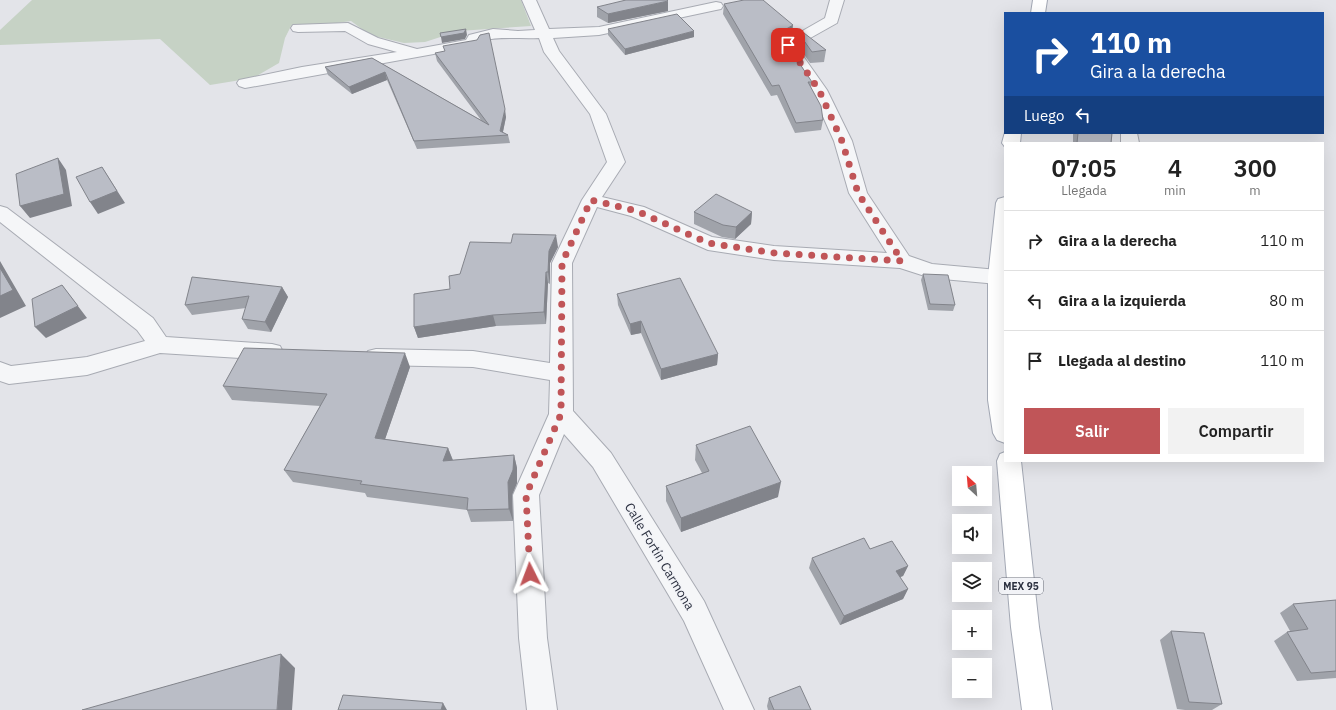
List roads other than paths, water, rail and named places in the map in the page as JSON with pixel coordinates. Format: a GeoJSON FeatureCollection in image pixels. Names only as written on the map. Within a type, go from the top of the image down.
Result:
{"type":"FeatureCollection","features":[{"type":"Feature","properties":{"kind":"main road"},"geometry":{"type":"LineString","coordinates":[[1038,12],[1040,0]]}},
{"type":"Feature","properties":{"kind":"main road"},"geometry":{"type":"LineString","coordinates":[[1004,222],[998,277],[1004,416]]}},
{"type":"Feature","properties":{"kind":"main road","name":"MEX 95"},"geometry":{"type":"LineString","coordinates":[[1009,462],[1025,627],[1037,710]]}},
{"type":"Feature","properties":{"kind":"street"},"geometry":{"type":"LineString","coordinates":[[529,0],[552,52],[598,114],[616,162],[591,200],[562,263],[561,414],[526,495],[533,638],[542,710]]}},
{"type":"Feature","properties":{"kind":"street"},"geometry":{"type":"LineString","coordinates":[[837,0],[832,20],[788,45],[819,90],[842,141],[858,193],[902,261]]}},
{"type":"Feature","properties":{"kind":"street"},"geometry":{"type":"LineString","coordinates":[[245,83],[279,75],[428,53],[473,43],[474,38],[493,33],[518,35],[599,31],[716,6]]}},
{"type":"Feature","properties":{"kind":"street"},"geometry":{"type":"LineString","coordinates":[[298,28],[348,27],[373,41],[405,51],[428,53]]}},
{"type":"Feature","properties":{"kind":"street"},"geometry":{"type":"LineString","coordinates":[[591,200],[637,211],[708,243],[774,253],[902,261],[930,272],[998,277]]}},
{"type":"Feature","properties":{"kind":"street"},"geometry":{"type":"LineString","coordinates":[[0,212],[145,324],[160,345]]}},
{"type":"Feature","properties":{"kind":"street"},"geometry":{"type":"LineString","coordinates":[[0,371],[9,375],[87,366],[160,345],[294,353]]}},
{"type":"Feature","properties":{"kind":"street"},"geometry":{"type":"LineString","coordinates":[[357,356],[473,359],[561,373]]}},
{"type":"Feature","properties":{"kind":"street","name":"Calle Fortín Carmona"},"geometry":{"type":"LineString","coordinates":[[561,414],[602,460],[694,611],[739,710]]}}]}
